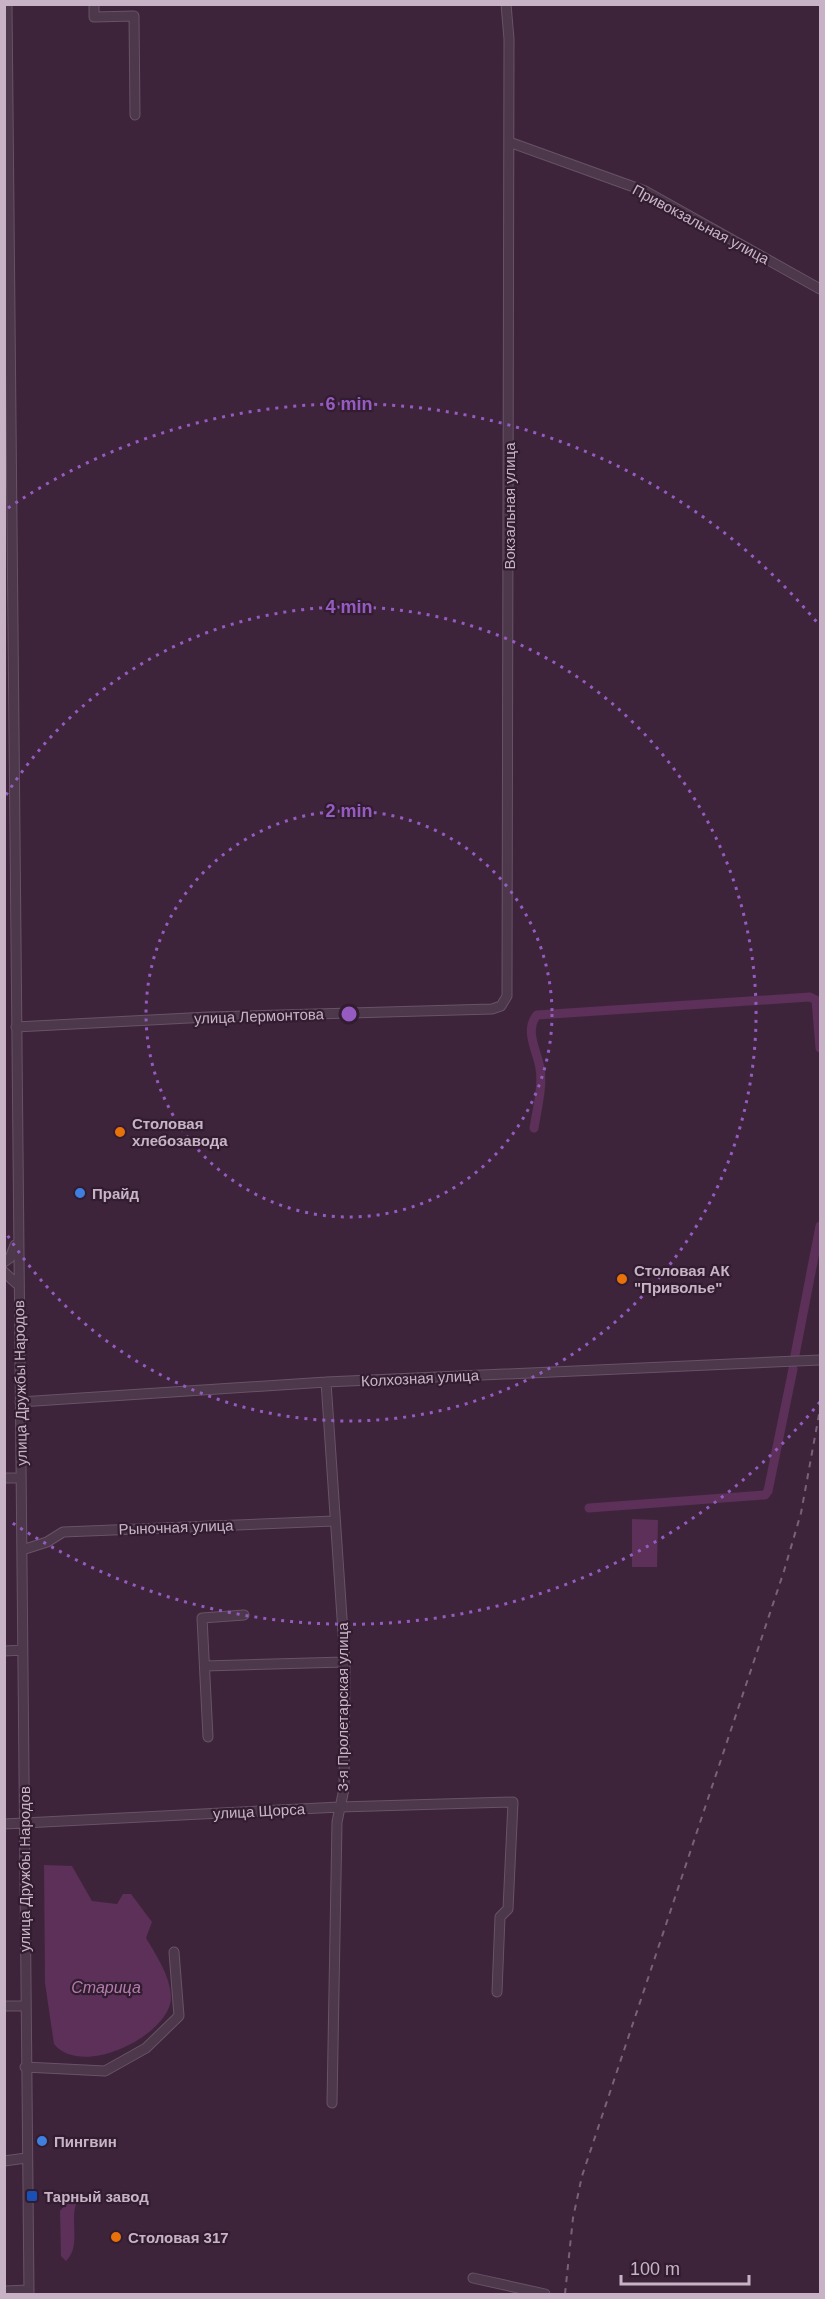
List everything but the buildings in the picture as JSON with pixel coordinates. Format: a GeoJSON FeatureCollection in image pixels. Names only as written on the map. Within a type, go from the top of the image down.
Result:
{"type":"FeatureCollection","features":[{"type":"Feature","properties":{"kind":"street","name":"улица Дружбы Народов"},"geometry":{"type":"LineString","coordinates":[[7,4],[9,538],[15,708],[9,908],[16,1027],[29,2292]]}},
{"type":"Feature","properties":{"kind":"street"},"geometry":{"type":"LineString","coordinates":[[94,4],[94,17],[134,16],[135,115]]}},
{"type":"Feature","properties":{"kind":"street","name":"Вокзальная улица"},"geometry":{"type":"LineString","coordinates":[[501,1006],[507,996],[508,955],[509,39],[506,4]]}},
{"type":"Feature","properties":{"kind":"street","name":"Привокзальная улица"},"geometry":{"type":"LineString","coordinates":[[509,142],[645,191],[820,289]]}},
{"type":"Feature","properties":{"kind":"street"},"geometry":{"type":"LineString","coordinates":[[4,708],[15,708]]}},
{"type":"Feature","properties":{"kind":"street","name":"улица Лермонтова"},"geometry":{"type":"LineString","coordinates":[[16,1027],[208,1017],[492,1009],[501,1006]]}},
{"type":"Feature","properties":{"kind":"street"},"geometry":{"type":"LineString","coordinates":[[4,1066],[16,1066]]}},
{"type":"Feature","properties":{"kind":"street"},"geometry":{"type":"LineString","coordinates":[[4,1262],[10,1258],[18,1237]]}},
{"type":"Feature","properties":{"kind":"street"},"geometry":{"type":"LineString","coordinates":[[4,1269],[18,1267]]}},
{"type":"Feature","properties":{"kind":"street"},"geometry":{"type":"LineString","coordinates":[[4,1269],[15,1279],[18,1288]]}},
{"type":"Feature","properties":{"kind":"street","name":"Колхозная улица"},"geometry":{"type":"LineString","coordinates":[[20,1401],[326,1382],[820,1360]]}},
{"type":"Feature","properties":{"kind":"street","name":"3-я Пролетарская улица"},"geometry":{"type":"LineString","coordinates":[[326,1382],[345,1662],[344,1789],[337,1822],[332,2103]]}},
{"type":"Feature","properties":{"kind":"street"},"geometry":{"type":"LineString","coordinates":[[4,1478],[21,1478]]}},
{"type":"Feature","properties":{"kind":"street","name":"Рыночная улица"},"geometry":{"type":"LineString","coordinates":[[22,1550],[47,1542],[63,1532],[334,1521]]}},
{"type":"Feature","properties":{"kind":"street"},"geometry":{"type":"LineString","coordinates":[[208,1737],[202,1618],[244,1615]]}},
{"type":"Feature","properties":{"kind":"street"},"geometry":{"type":"LineString","coordinates":[[4,1651],[23,1650]]}},
{"type":"Feature","properties":{"kind":"street"},"geometry":{"type":"LineString","coordinates":[[205,1666],[345,1662]]}},
{"type":"Feature","properties":{"kind":"street","name":"улица Щорса"},"geometry":{"type":"LineString","coordinates":[[4,1824],[340,1807],[513,1802],[508,1909],[500,1917],[497,1992]]}},
{"type":"Feature","properties":{"kind":"street"},"geometry":{"type":"LineString","coordinates":[[25,2067],[105,2072],[146,2048],[179,2016],[174,1952]]}},
{"type":"Feature","properties":{"kind":"street"},"geometry":{"type":"LineString","coordinates":[[4,2006],[25,2006]]}},
{"type":"Feature","properties":{"kind":"street"},"geometry":{"type":"LineString","coordinates":[[4,2161],[26,2158]]}},
{"type":"Feature","properties":{"kind":"street"},"geometry":{"type":"LineString","coordinates":[[473,2278],[545,2295]]}},
{"type":"Feature","properties":{"kind":"street"},"geometry":{"type":"LineString","coordinates":[[4,2291],[29,2292]]}},
{"type":"Feature","properties":{"kind":"water"},"geometry":{"type":"Polygon","coordinates":[[[632,1519],[658,1520],[657,1567],[632,1567],[632,1519]]]}},
{"type":"Feature","properties":{"kind":"water","name":"Старица"},"geometry":{"type":"Polygon","coordinates":[[[44,1865],[72,1866],[92,1901],[117,1904],[123,1894],[131,1894],[152,1922],[146,1938],[166,1974],[171,1998],[167,2012],[156,2026],[123,2048],[103,2055],[84,2057],[67,2054],[54,2044],[45,1983],[44,1865]]]}},
{"type":"Feature","properties":{"kind":"water"},"geometry":{"type":"Polygon","coordinates":[[[66,2204],[76,2204],[73,2249],[66,2261],[61,2256],[60,2211],[66,2204]]]}},
{"type":"Feature","properties":{"kind":"waterway"},"geometry":{"type":"LineString","coordinates":[[534,1128],[541,1083],[540,1068],[531,1034],[533,1021],[537,1015],[810,997],[816,1000],[820,1048]]}},
{"type":"Feature","properties":{"kind":"waterway"},"geometry":{"type":"LineString","coordinates":[[795,1355],[820,1226]]}},
{"type":"Feature","properties":{"kind":"waterway"},"geometry":{"type":"LineString","coordinates":[[589,1508],[765,1495],[768,1491],[793,1369]]}},
{"type":"Feature","properties":{"kind":"railway"},"geometry":{"type":"LineString","coordinates":[[565,2294],[573,2218],[582,2176],[784,1571],[801,1513],[820,1409]]}},
{"type":"Feature","properties":{"kind":"place","name":"Столовая хлебозавода"},"geometry":{"type":"Point","coordinates":[120,1132]}},
{"type":"Feature","properties":{"kind":"place","name":"Прайд"},"geometry":{"type":"Point","coordinates":[80,1193]}},
{"type":"Feature","properties":{"kind":"place","name":"Столовая АК \"Приволье\""},"geometry":{"type":"Point","coordinates":[622,1279]}},
{"type":"Feature","properties":{"kind":"place","name":"Пингвин"},"geometry":{"type":"Point","coordinates":[42,2141]}},
{"type":"Feature","properties":{"kind":"place","name":"Тарный завод"},"geometry":{"type":"Point","coordinates":[32,2196]}},
{"type":"Feature","properties":{"kind":"place","name":"Столовая 317"},"geometry":{"type":"Point","coordinates":[116,2237]}}]}
